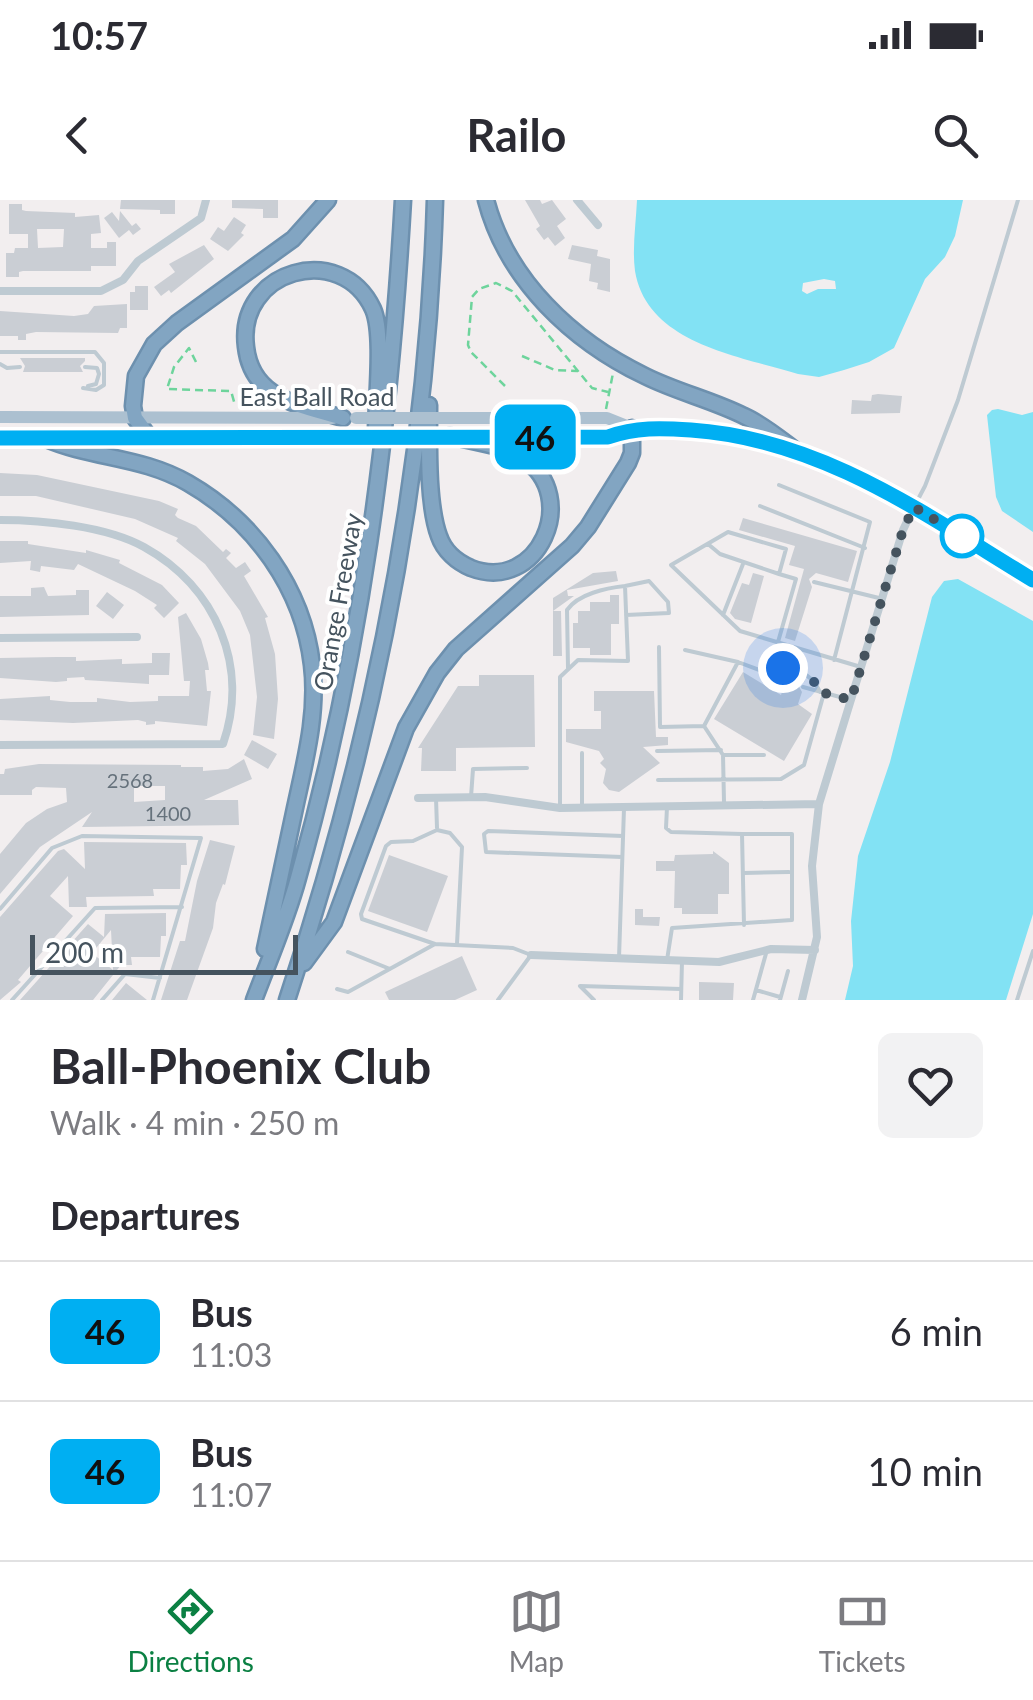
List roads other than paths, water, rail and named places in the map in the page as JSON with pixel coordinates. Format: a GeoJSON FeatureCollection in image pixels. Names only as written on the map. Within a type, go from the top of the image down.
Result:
{"type":"FeatureCollection","features":[{"type":"Feature","properties":{"kind":"highway"},"geometry":{"type":"LineString","coordinates":[[149,436],[135,418],[136,376],[154,344],[294,239],[328,200]]}},
{"type":"Feature","properties":{"kind":"highway","name":"Orange Freeway"},"geometry":{"type":"LineString","coordinates":[[254,1000],[297,882],[332,749],[362,608],[375,517],[403,200]]}},
{"type":"Feature","properties":{"kind":"highway","name":"Orange Freeway"},"geometry":{"type":"LineString","coordinates":[[286,1000],[335,846],[378,665],[413,479],[433,270],[435,200]]}},
{"type":"Feature","properties":{"kind":"highway"},"geometry":{"type":"LineString","coordinates":[[486,200],[516,268],[565,324],[618,362],[746,416],[795,450]]}},
{"type":"Feature","properties":{"kind":"highway"},"geometry":{"type":"LineString","coordinates":[[350,418],[273,393],[252,371],[245,339],[248,312],[262,291],[288,274],[314,270],[342,277],[374,310],[378,329],[375,517]]}},
{"type":"Feature","properties":{"kind":"highway"},"geometry":{"type":"LineString","coordinates":[[433,270],[429,452],[439,536],[450,554],[477,570],[498,572],[520,565],[546,539],[552,504],[546,483],[533,465],[513,452],[450,436]]}},
{"type":"Feature","properties":{"kind":"highway"},"geometry":{"type":"LineString","coordinates":[[295,975],[334,922],[406,728],[437,673],[456,649],[572,546],[588,527],[628,463],[632,428]]}},
{"type":"Feature","properties":{"kind":"highway"},"geometry":{"type":"LineString","coordinates":[[44,438],[66,448],[141,462],[191,485],[248,527],[266,550],[296,604],[312,664],[313,707],[307,752],[254,1000]]}},
{"type":"Feature","properties":{"kind":"main road","name":"East Ball Road"},"geometry":{"type":"LineString","coordinates":[[0,418],[607,418],[632,428],[732,435],[795,450],[854,474],[1033,580]]}},
{"type":"Feature","properties":{"kind":"main road","name":"East Ball Road"},"geometry":{"type":"LineString","coordinates":[[0,438],[608,437],[632,428]]}},
{"type":"Feature","properties":{"kind":"street"},"geometry":{"type":"LineString","coordinates":[[0,291],[100,291],[123,280],[138,261],[200,218],[206,200]]}},
{"type":"Feature","properties":{"kind":"street"},"geometry":{"type":"LineString","coordinates":[[577,200],[598,225]]}},
{"type":"Feature","properties":{"kind":"street"},"geometry":{"type":"LineString","coordinates":[[802,1000],[815,950],[817,920],[812,866],[820,804],[903,530],[914,507]]}},
{"type":"Feature","properties":{"kind":"street"},"geometry":{"type":"LineString","coordinates":[[0,520],[38,520],[91,530],[141,545],[178,570],[203,597],[221,628],[231,656],[234,687],[231,720],[222,744],[0,745]]}},
{"type":"Feature","properties":{"kind":"street"},"geometry":{"type":"LineString","coordinates":[[0,638],[137,637]]}},
{"type":"Feature","properties":{"kind":"street"},"geometry":{"type":"LineString","coordinates":[[418,798],[471,797],[560,808],[820,804]]}},
{"type":"Feature","properties":{"kind":"street"},"geometry":{"type":"LineString","coordinates":[[531,955],[730,961],[767,950],[815,950]]}},
{"type":"Feature","properties":{"kind":"lane"},"geometry":{"type":"LineString","coordinates":[[914,507],[958,400],[1018,200]]}},
{"type":"Feature","properties":{"kind":"lane"},"geometry":{"type":"LineString","coordinates":[[0,352],[95,352],[106,370],[106,380],[100,389],[84,388],[96,384],[100,374],[97,368],[85,367]]}},
{"type":"Feature","properties":{"kind":"lane"},"geometry":{"type":"LineString","coordinates":[[0,364],[20,367]]}},
{"type":"Feature","properties":{"kind":"lane"},"geometry":{"type":"LineString","coordinates":[[779,485],[870,522],[834,660]]}},
{"type":"Feature","properties":{"kind":"lane"},"geometry":{"type":"LineString","coordinates":[[760,506],[865,548]]}},
{"type":"Feature","properties":{"kind":"lane"},"geometry":{"type":"LineString","coordinates":[[779,574],[786,549],[728,532],[671,565],[740,631],[862,666]]}},
{"type":"Feature","properties":{"kind":"lane"},"geometry":{"type":"LineString","coordinates":[[708,544],[720,554],[798,579],[778,642]]}},
{"type":"Feature","properties":{"kind":"lane"},"geometry":{"type":"LineString","coordinates":[[724,615],[744,562]]}},
{"type":"Feature","properties":{"kind":"lane"},"geometry":{"type":"LineString","coordinates":[[568,668],[567,610],[571,603],[608,588],[649,581],[668,602],[669,614],[626,615]]}},
{"type":"Feature","properties":{"kind":"lane"},"geometry":{"type":"LineString","coordinates":[[814,582],[882,599]]}},
{"type":"Feature","properties":{"kind":"lane"},"geometry":{"type":"LineString","coordinates":[[560,808],[560,677],[578,660],[628,661],[625,586]]}},
{"type":"Feature","properties":{"kind":"lane"},"geometry":{"type":"LineString","coordinates":[[659,647],[660,727],[704,726]]}},
{"type":"Feature","properties":{"kind":"lane"},"geometry":{"type":"LineString","coordinates":[[685,650],[738,662],[786,680]]}},
{"type":"Feature","properties":{"kind":"lane"},"geometry":{"type":"LineString","coordinates":[[704,726],[738,662]]}},
{"type":"Feature","properties":{"kind":"lane"},"geometry":{"type":"LineString","coordinates":[[658,780],[780,779],[804,765],[822,692],[810,675],[794,669],[765,672]]}},
{"type":"Feature","properties":{"kind":"lane"},"geometry":{"type":"LineString","coordinates":[[803,686],[851,700]]}},
{"type":"Feature","properties":{"kind":"lane"},"geometry":{"type":"LineString","coordinates":[[704,726],[722,752],[724,807]]}},
{"type":"Feature","properties":{"kind":"lane"},"geometry":{"type":"LineString","coordinates":[[657,750],[764,755]]}},
{"type":"Feature","properties":{"kind":"lane"},"geometry":{"type":"LineString","coordinates":[[582,754],[582,808]]}},
{"type":"Feature","properties":{"kind":"lane"},"geometry":{"type":"LineString","coordinates":[[471,797],[473,769],[527,768]]}},
{"type":"Feature","properties":{"kind":"lane"},"geometry":{"type":"LineString","coordinates":[[436,798],[437,830]]}},
{"type":"Feature","properties":{"kind":"lane"},"geometry":{"type":"LineString","coordinates":[[666,807],[666,828],[671,832],[792,834],[792,920],[672,928],[667,960]]}},
{"type":"Feature","properties":{"kind":"lane"},"geometry":{"type":"LineString","coordinates":[[618,958],[624,808]]}},
{"type":"Feature","properties":{"kind":"lane"},"geometry":{"type":"LineString","coordinates":[[457,944],[462,847],[450,833],[437,830],[413,841],[391,842],[386,846],[362,919],[435,944],[513,948],[531,955],[498,1000]]}},
{"type":"Feature","properties":{"kind":"lane"},"geometry":{"type":"LineString","coordinates":[[622,857],[486,852],[483,848],[484,834],[488,832],[623,836]]}},
{"type":"Feature","properties":{"kind":"lane"},"geometry":{"type":"LineString","coordinates":[[742,834],[744,925]]}},
{"type":"Feature","properties":{"kind":"lane"},"geometry":{"type":"LineString","coordinates":[[0,908],[52,848],[82,836],[202,838],[152,1000]]}},
{"type":"Feature","properties":{"kind":"lane"},"geometry":{"type":"LineString","coordinates":[[744,873],[791,872]]}},
{"type":"Feature","properties":{"kind":"lane"},"geometry":{"type":"LineString","coordinates":[[12,1000],[95,908],[182,907]]}},
{"type":"Feature","properties":{"kind":"lane"},"geometry":{"type":"LineString","coordinates":[[337,989],[348,992],[435,944]]}},
{"type":"Feature","properties":{"kind":"lane"},"geometry":{"type":"LineString","coordinates":[[753,1000],[767,950]]}},
{"type":"Feature","properties":{"kind":"lane"},"geometry":{"type":"LineString","coordinates":[[1017,1000],[1033,951]]}},
{"type":"Feature","properties":{"kind":"lane"},"geometry":{"type":"LineString","coordinates":[[348,952],[392,970]]}},
{"type":"Feature","properties":{"kind":"lane"},"geometry":{"type":"LineString","coordinates":[[680,1000],[682,961]]}},
{"type":"Feature","properties":{"kind":"lane"},"geometry":{"type":"LineString","coordinates":[[756,990],[780,998],[788,971]]}},
{"type":"Feature","properties":{"kind":"lane"},"geometry":{"type":"LineString","coordinates":[[102,1000],[124,974],[160,978]]}},
{"type":"Feature","properties":{"kind":"lane"},"geometry":{"type":"LineString","coordinates":[[594,1000],[580,986],[681,989]]}},
{"type":"Feature","properties":{"kind":"water"},"geometry":{"type":"Polygon","coordinates":[[[637,200],[963,200],[955,236],[945,257],[925,279],[894,348],[869,362],[819,377],[724,353],[677,331],[657,315],[643,296],[635,271],[637,200]],[[835,281],[803,283],[802,291],[807,294],[818,289],[836,289],[835,281]]]}},
{"type":"Feature","properties":{"kind":"water"},"geometry":{"type":"Polygon","coordinates":[[[998,409],[1022,415],[1033,412],[1033,532],[1002,511],[996,497],[987,415],[998,409]]]}},
{"type":"Feature","properties":{"kind":"water"},"geometry":{"type":"Polygon","coordinates":[[[958,579],[1033,621],[1033,914],[1006,1000],[845,1000],[853,966],[851,921],[858,856],[890,762],[932,597],[944,581],[958,579]]]}}]}
